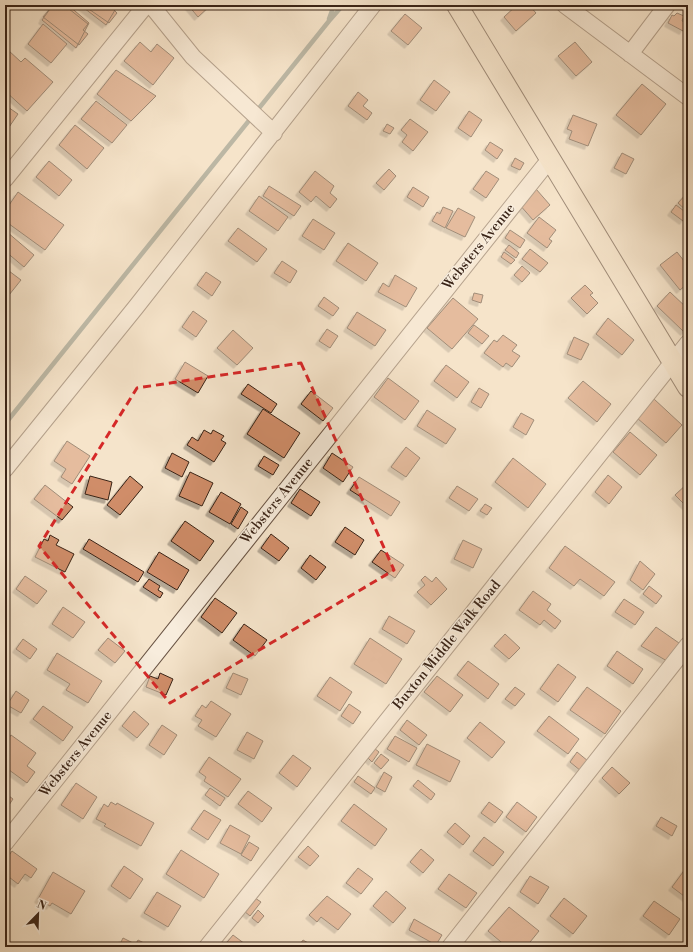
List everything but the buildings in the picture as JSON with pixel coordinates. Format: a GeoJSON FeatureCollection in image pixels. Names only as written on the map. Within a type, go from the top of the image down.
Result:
{"type":"FeatureCollection","features":[{"type":"Feature","properties":{"kind":"main road"},"geometry":{"type":"LineString","coordinates":[[457,5],[688,387]]}},
{"type":"Feature","properties":{"kind":"street"},"geometry":{"type":"LineString","coordinates":[[5,179],[146,5]]}},
{"type":"Feature","properties":{"kind":"street"},"geometry":{"type":"LineString","coordinates":[[151,5],[193,57],[270,130]]}},
{"type":"Feature","properties":{"kind":"street"},"geometry":{"type":"LineString","coordinates":[[5,469],[270,130],[373,5]]}},
{"type":"Feature","properties":{"kind":"street"},"geometry":{"type":"LineString","coordinates":[[565,5],[688,97]]}},
{"type":"Feature","properties":{"kind":"street"},"geometry":{"type":"LineString","coordinates":[[630,54],[668,5]]}},
{"type":"Feature","properties":{"kind":"street","name":"Websters Avenue"},"geometry":{"type":"LineString","coordinates":[[5,843],[550,159]]}},
{"type":"Feature","properties":{"kind":"street","name":"Buxton Middle Walk Road"},"geometry":{"type":"LineString","coordinates":[[207,947],[688,343]]}},
{"type":"Feature","properties":{"kind":"street"},"geometry":{"type":"LineString","coordinates":[[450,947],[688,645]]}},
{"type":"Feature","properties":{"kind":"highlighted area"},"geometry":{"type":"Polygon","coordinates":[[[301,363],[394,570],[170,703],[39,546],[137,388],[301,363]]]}},
{"type":"Feature","properties":{"kind":"waterway"},"geometry":{"type":"LineString","coordinates":[[329,19],[334,5]]}},
{"type":"Feature","properties":{"kind":"waterway"},"geometry":{"type":"LineString","coordinates":[[5,424],[343,5]]}}]}
